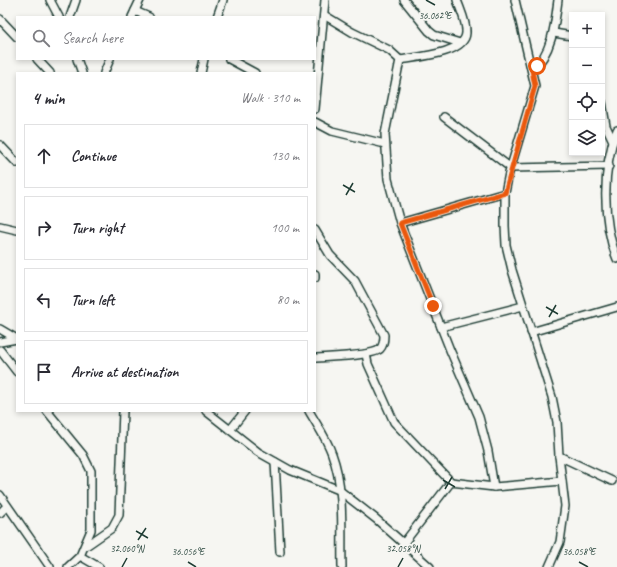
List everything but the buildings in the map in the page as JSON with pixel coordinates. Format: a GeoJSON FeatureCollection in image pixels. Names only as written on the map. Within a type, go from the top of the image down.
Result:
{"type":"FeatureCollection","features":[{"type":"Feature","properties":{"kind":"street"},"geometry":{"type":"LineString","coordinates":[[50,0],[58,16]]}},
{"type":"Feature","properties":{"kind":"street"},"geometry":{"type":"LineString","coordinates":[[70,16],[76,0]]}},
{"type":"Feature","properties":{"kind":"street"},"geometry":{"type":"LineString","coordinates":[[140,0],[134,14],[144,16]]}},
{"type":"Feature","properties":{"kind":"street"},"geometry":{"type":"LineString","coordinates":[[217,16],[223,0]]}},
{"type":"Feature","properties":{"kind":"street"},"geometry":{"type":"LineString","coordinates":[[316,93],[325,0]]}},
{"type":"Feature","properties":{"kind":"street"},"geometry":{"type":"LineString","coordinates":[[404,0],[434,35],[460,43]]}},
{"type":"Feature","properties":{"kind":"street"},"geometry":{"type":"LineString","coordinates":[[400,60],[448,51],[465,38],[467,32],[457,0]]}},
{"type":"Feature","properties":{"kind":"street"},"geometry":{"type":"LineString","coordinates":[[515,0],[535,86],[505,193],[506,245],[523,306],[554,405],[557,422],[559,456],[565,506],[560,542],[550,567]]}},
{"type":"Feature","properties":{"kind":"street"},"geometry":{"type":"LineString","coordinates":[[532,70],[541,62],[554,33],[558,0]]}},
{"type":"Feature","properties":{"kind":"street"},"geometry":{"type":"LineString","coordinates":[[324,15],[352,32],[389,50],[400,60]]}},
{"type":"Feature","properties":{"kind":"street"},"geometry":{"type":"LineString","coordinates":[[0,19],[16,36]]}},
{"type":"Feature","properties":{"kind":"street"},"geometry":{"type":"LineString","coordinates":[[554,33],[569,36]]}},
{"type":"Feature","properties":{"kind":"street"},"geometry":{"type":"LineString","coordinates":[[38,60],[49,72]]}},
{"type":"Feature","properties":{"kind":"street"},"geometry":{"type":"LineString","coordinates":[[77,60],[82,72]]}},
{"type":"Feature","properties":{"kind":"street"},"geometry":{"type":"LineString","coordinates":[[104,72],[110,60]]}},
{"type":"Feature","properties":{"kind":"street"},"geometry":{"type":"LineString","coordinates":[[200,72],[204,60]]}},
{"type":"Feature","properties":{"kind":"street"},"geometry":{"type":"LineString","coordinates":[[231,60],[252,72]]}},
{"type":"Feature","properties":{"kind":"street"},"geometry":{"type":"LineString","coordinates":[[400,60],[388,114],[385,144],[388,179],[400,223],[441,327],[479,417],[488,452],[494,487]]}},
{"type":"Feature","properties":{"kind":"street"},"geometry":{"type":"LineString","coordinates":[[444,117],[511,168],[609,166]]}},
{"type":"Feature","properties":{"kind":"street"},"geometry":{"type":"LineString","coordinates":[[605,120],[606,126],[613,141]]}},
{"type":"Feature","properties":{"kind":"street"},"geometry":{"type":"LineString","coordinates":[[316,122],[339,134],[385,144]]}},
{"type":"Feature","properties":{"kind":"street"},"geometry":{"type":"LineString","coordinates":[[617,130],[613,141],[613,157],[609,166],[606,209],[609,232],[617,259]]}},
{"type":"Feature","properties":{"kind":"street"},"geometry":{"type":"LineString","coordinates":[[0,146],[16,162]]}},
{"type":"Feature","properties":{"kind":"street"},"geometry":{"type":"LineString","coordinates":[[400,223],[505,193]]}},
{"type":"Feature","properties":{"kind":"street"},"geometry":{"type":"LineString","coordinates":[[0,226],[16,230]]}},
{"type":"Feature","properties":{"kind":"street"},"geometry":{"type":"LineString","coordinates":[[316,232],[330,255],[355,281],[384,335],[384,341],[380,349],[366,354],[316,358]]}},
{"type":"Feature","properties":{"kind":"street"},"geometry":{"type":"LineString","coordinates":[[609,232],[617,232]]}},
{"type":"Feature","properties":{"kind":"street"},"geometry":{"type":"LineString","coordinates":[[441,327],[523,306]]}},
{"type":"Feature","properties":{"kind":"street"},"geometry":{"type":"LineString","coordinates":[[531,332],[617,307]]}},
{"type":"Feature","properties":{"kind":"street"},"geometry":{"type":"LineString","coordinates":[[0,329],[16,338]]}},
{"type":"Feature","properties":{"kind":"street"},"geometry":{"type":"LineString","coordinates":[[0,342],[16,339]]}},
{"type":"Feature","properties":{"kind":"street"},"geometry":{"type":"LineString","coordinates":[[0,350],[16,371]]}},
{"type":"Feature","properties":{"kind":"street"},"geometry":{"type":"LineString","coordinates":[[366,354],[368,364],[394,422],[451,482],[494,487],[562,481]]}},
{"type":"Feature","properties":{"kind":"street"},"geometry":{"type":"LineString","coordinates":[[48,412],[75,444],[90,466],[92,522],[90,536],[80,556],[68,567]]}},
{"type":"Feature","properties":{"kind":"street"},"geometry":{"type":"LineString","coordinates":[[84,548],[112,528],[119,515],[123,412]]}},
{"type":"Feature","properties":{"kind":"street"},"geometry":{"type":"LineString","coordinates":[[207,412],[258,452],[275,462],[340,490],[376,519],[430,567]]}},
{"type":"Feature","properties":{"kind":"street"},"geometry":{"type":"LineString","coordinates":[[230,430],[244,412]]}},
{"type":"Feature","properties":{"kind":"street"},"geometry":{"type":"LineString","coordinates":[[310,412],[332,454],[340,490],[342,567]]}},
{"type":"Feature","properties":{"kind":"street"},"geometry":{"type":"LineString","coordinates":[[559,456],[612,481]]}},
{"type":"Feature","properties":{"kind":"street"},"geometry":{"type":"LineString","coordinates":[[275,462],[280,552]]}},
{"type":"Feature","properties":{"kind":"street"},"geometry":{"type":"LineString","coordinates":[[403,544],[451,482]]}},
{"type":"Feature","properties":{"kind":"street"},"geometry":{"type":"LineString","coordinates":[[0,495],[50,567]]}},
{"type":"Feature","properties":{"kind":"street"},"geometry":{"type":"LineString","coordinates":[[0,513],[7,506]]}},
{"type":"Feature","properties":{"kind":"street"},"geometry":{"type":"LineString","coordinates":[[80,556],[99,567]]}},
{"type":"Feature","properties":{"kind":"route"},"geometry":{"type":"LineString","coordinates":[[433,306],[400,223],[505,193],[509,173],[522,134],[535,86],[532,70],[537,66]]}}]}
